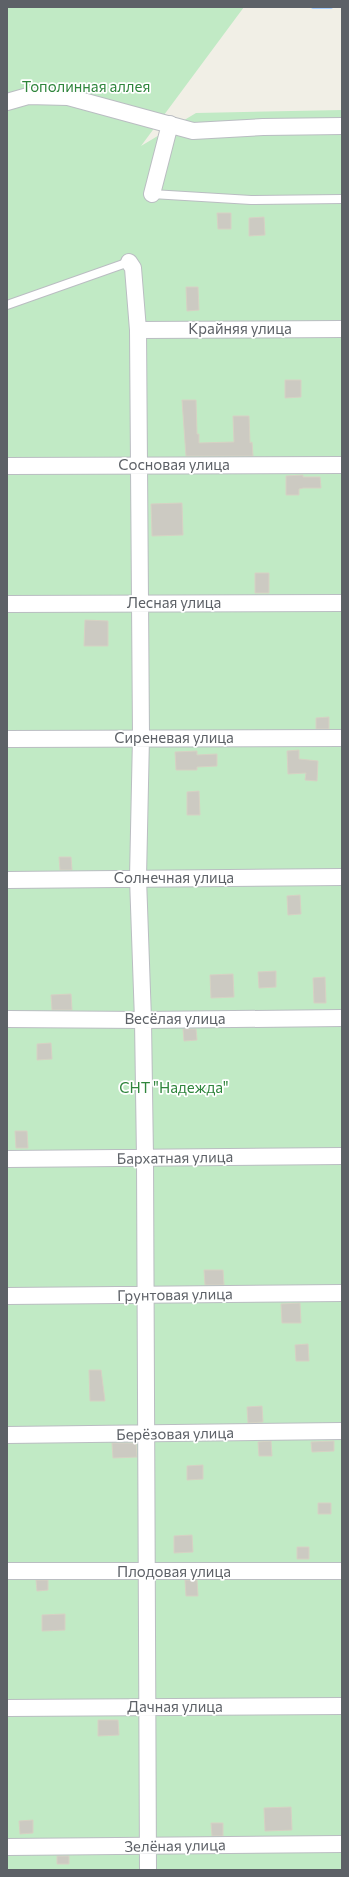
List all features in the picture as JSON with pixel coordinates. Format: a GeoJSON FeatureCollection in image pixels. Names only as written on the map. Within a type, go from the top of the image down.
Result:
{"type":"FeatureCollection","features":[{"type":"Feature","properties":{"kind":"street"},"geometry":{"type":"LineString","coordinates":[[7,102],[28,96],[68,97],[193,131],[263,127],[342,126]]}},
{"type":"Feature","properties":{"kind":"street"},"geometry":{"type":"LineString","coordinates":[[152,194],[170,124]]}},
{"type":"Feature","properties":{"kind":"street"},"geometry":{"type":"LineString","coordinates":[[129,262],[133,268],[138,330],[141,737],[138,878],[143,1020],[145,1158],[148,1572],[148,1870]]}},
{"type":"Feature","properties":{"kind":"street","name":"Крайняя улица"},"geometry":{"type":"LineString","coordinates":[[138,330],[342,329]]}},
{"type":"Feature","properties":{"kind":"street","name":"Сосновая улица"},"geometry":{"type":"LineString","coordinates":[[7,466],[138,464],[342,465]]}},
{"type":"Feature","properties":{"kind":"street","name":"Лесная улица"},"geometry":{"type":"LineString","coordinates":[[7,604],[342,603]]}},
{"type":"Feature","properties":{"kind":"street","name":"Сиреневая улица"},"geometry":{"type":"LineString","coordinates":[[7,739],[141,737],[342,738]]}},
{"type":"Feature","properties":{"kind":"street","name":"Солнечная улица"},"geometry":{"type":"LineString","coordinates":[[7,880],[342,877]]}},
{"type":"Feature","properties":{"kind":"street","name":"Весёлая улица"},"geometry":{"type":"LineString","coordinates":[[7,1019],[143,1020],[342,1018]]}},
{"type":"Feature","properties":{"kind":"street","name":"Бархатная улица"},"geometry":{"type":"LineString","coordinates":[[7,1159],[342,1156]]}},
{"type":"Feature","properties":{"kind":"street","name":"Грунтовая улица"},"geometry":{"type":"LineString","coordinates":[[7,1296],[145,1296],[342,1293]]}},
{"type":"Feature","properties":{"kind":"street","name":"Берёзовая улица"},"geometry":{"type":"LineString","coordinates":[[7,1435],[342,1431]]}},
{"type":"Feature","properties":{"kind":"street","name":"Плодовая улица"},"geometry":{"type":"LineString","coordinates":[[7,1571],[342,1571]]}},
{"type":"Feature","properties":{"kind":"street","name":"Дачная улица"},"geometry":{"type":"LineString","coordinates":[[7,1708],[342,1706]]}},
{"type":"Feature","properties":{"kind":"street","name":"Зелёная улица"},"geometry":{"type":"LineString","coordinates":[[7,1846],[342,1844]]}},
{"type":"Feature","properties":{"kind":"lane"},"geometry":{"type":"LineString","coordinates":[[152,194],[251,200],[342,199]]}},
{"type":"Feature","properties":{"kind":"lane"},"geometry":{"type":"LineString","coordinates":[[7,305],[129,262]]}},
{"type":"Feature","properties":{"kind":"green space","name":"СНТ \"Надежда\""},"geometry":{"type":"Polygon","coordinates":[[[7,7],[244,7],[141,146],[196,113],[342,110],[342,1870],[7,1870],[7,7]]]}},
{"type":"Feature","properties":{"kind":"building"},"geometry":{"type":"Polygon","coordinates":[[[217,213],[231,213],[231,229],[218,229],[217,213]]]}},
{"type":"Feature","properties":{"kind":"building"},"geometry":{"type":"Polygon","coordinates":[[[264,217],[265,235],[249,236],[249,218],[264,217]]]}},
{"type":"Feature","properties":{"kind":"building"},"geometry":{"type":"Polygon","coordinates":[[[186,287],[198,287],[199,310],[187,311],[186,287]]]}},
{"type":"Feature","properties":{"kind":"building"},"geometry":{"type":"Polygon","coordinates":[[[285,380],[301,380],[301,397],[285,398],[285,380]]]}},
{"type":"Feature","properties":{"kind":"building"},"geometry":{"type":"Polygon","coordinates":[[[182,400],[196,400],[197,434],[199,434],[199,443],[234,442],[233,416],[249,416],[250,443],[252,442],[253,456],[186,456],[182,400]]]}},
{"type":"Feature","properties":{"kind":"building"},"geometry":{"type":"Polygon","coordinates":[[[303,475],[303,477],[320,477],[321,488],[303,488],[299,489],[299,495],[286,495],[286,476],[303,475]]]}},
{"type":"Feature","properties":{"kind":"building"},"geometry":{"type":"Polygon","coordinates":[[[182,503],[183,535],[152,536],[151,504],[182,503]]]}},
{"type":"Feature","properties":{"kind":"building"},"geometry":{"type":"Polygon","coordinates":[[[255,573],[269,573],[269,593],[255,593],[255,573]]]}},
{"type":"Feature","properties":{"kind":"building"},"geometry":{"type":"Polygon","coordinates":[[[85,620],[108,621],[108,646],[84,646],[85,620]]]}},
{"type":"Feature","properties":{"kind":"building"},"geometry":{"type":"Polygon","coordinates":[[[329,717],[329,729],[316,729],[316,718],[329,717]]]}},
{"type":"Feature","properties":{"kind":"building"},"geometry":{"type":"Polygon","coordinates":[[[299,750],[299,759],[318,761],[317,781],[305,780],[306,773],[288,774],[287,751],[299,750]]]}},
{"type":"Feature","properties":{"kind":"building"},"geometry":{"type":"Polygon","coordinates":[[[197,751],[197,755],[217,754],[217,766],[197,767],[197,770],[176,770],[175,752],[197,751]]]}},
{"type":"Feature","properties":{"kind":"building"},"geometry":{"type":"Polygon","coordinates":[[[199,791],[200,815],[187,815],[187,792],[199,791]]]}},
{"type":"Feature","properties":{"kind":"building"},"geometry":{"type":"Polygon","coordinates":[[[59,857],[71,857],[72,870],[60,870],[59,857]]]}},
{"type":"Feature","properties":{"kind":"building"},"geometry":{"type":"Polygon","coordinates":[[[300,895],[301,914],[288,915],[287,896],[300,895]]]}},
{"type":"Feature","properties":{"kind":"building"},"geometry":{"type":"Polygon","coordinates":[[[276,971],[276,987],[259,988],[258,972],[276,971]]]}},
{"type":"Feature","properties":{"kind":"building"},"geometry":{"type":"Polygon","coordinates":[[[233,974],[234,997],[211,998],[210,975],[233,974]]]}},
{"type":"Feature","properties":{"kind":"building"},"geometry":{"type":"Polygon","coordinates":[[[325,977],[326,1003],[314,1003],[313,978],[325,977]]]}},
{"type":"Feature","properties":{"kind":"building"},"geometry":{"type":"Polygon","coordinates":[[[71,994],[72,1010],[52,1010],[51,995],[71,994]]]}},
{"type":"Feature","properties":{"kind":"building"},"geometry":{"type":"Polygon","coordinates":[[[183,1029],[196,1029],[197,1040],[184,1041],[183,1029]]]}},
{"type":"Feature","properties":{"kind":"building"},"geometry":{"type":"Polygon","coordinates":[[[51,1043],[52,1059],[37,1060],[37,1044],[51,1043]]]}},
{"type":"Feature","properties":{"kind":"building"},"geometry":{"type":"Polygon","coordinates":[[[15,1131],[27,1131],[28,1148],[16,1148],[15,1131]]]}},
{"type":"Feature","properties":{"kind":"building"},"geometry":{"type":"Polygon","coordinates":[[[204,1270],[223,1270],[224,1285],[205,1285],[204,1270]]]}},
{"type":"Feature","properties":{"kind":"building"},"geometry":{"type":"Polygon","coordinates":[[[300,1303],[301,1323],[282,1323],[281,1304],[300,1303]]]}},
{"type":"Feature","properties":{"kind":"building"},"geometry":{"type":"Polygon","coordinates":[[[308,1344],[309,1361],[296,1361],[295,1345],[308,1344]]]}},
{"type":"Feature","properties":{"kind":"building"},"geometry":{"type":"Polygon","coordinates":[[[89,1370],[101,1370],[105,1401],[90,1401],[89,1370]]]}},
{"type":"Feature","properties":{"kind":"building"},"geometry":{"type":"Polygon","coordinates":[[[262,1406],[263,1422],[248,1423],[247,1407],[262,1406]]]}},
{"type":"Feature","properties":{"kind":"building"},"geometry":{"type":"Polygon","coordinates":[[[271,1441],[272,1456],[259,1456],[258,1442],[271,1441]]]}},
{"type":"Feature","properties":{"kind":"building"},"geometry":{"type":"Polygon","coordinates":[[[334,1441],[334,1451],[312,1452],[311,1442],[334,1441]]]}},
{"type":"Feature","properties":{"kind":"building"},"geometry":{"type":"Polygon","coordinates":[[[112,1443],[136,1443],[137,1457],[113,1458],[112,1443]]]}},
{"type":"Feature","properties":{"kind":"building"},"geometry":{"type":"Polygon","coordinates":[[[203,1465],[203,1479],[187,1480],[187,1466],[203,1465]]]}},
{"type":"Feature","properties":{"kind":"building"},"geometry":{"type":"Polygon","coordinates":[[[318,1503],[331,1503],[331,1514],[318,1514],[318,1503]]]}},
{"type":"Feature","properties":{"kind":"building"},"geometry":{"type":"Polygon","coordinates":[[[192,1535],[193,1552],[174,1553],[174,1536],[192,1535]]]}},
{"type":"Feature","properties":{"kind":"building"},"geometry":{"type":"Polygon","coordinates":[[[297,1547],[309,1547],[309,1559],[297,1559],[297,1547]]]}},
{"type":"Feature","properties":{"kind":"building"},"geometry":{"type":"Polygon","coordinates":[[[36,1580],[48,1580],[48,1590],[37,1591],[36,1580]]]}},
{"type":"Feature","properties":{"kind":"building"},"geometry":{"type":"Polygon","coordinates":[[[185,1580],[197,1580],[198,1596],[186,1596],[185,1580]]]}},
{"type":"Feature","properties":{"kind":"building"},"geometry":{"type":"Polygon","coordinates":[[[65,1614],[65,1630],[42,1631],[42,1615],[65,1614]]]}},
{"type":"Feature","properties":{"kind":"building"},"geometry":{"type":"Polygon","coordinates":[[[98,1720],[118,1720],[119,1735],[98,1736],[98,1720]]]}},
{"type":"Feature","properties":{"kind":"building"},"geometry":{"type":"Polygon","coordinates":[[[291,1807],[292,1830],[265,1831],[264,1808],[291,1807]]]}},
{"type":"Feature","properties":{"kind":"building"},"geometry":{"type":"Polygon","coordinates":[[[33,1820],[33,1833],[20,1834],[19,1821],[33,1820]]]}},
{"type":"Feature","properties":{"kind":"building"},"geometry":{"type":"Polygon","coordinates":[[[211,1823],[223,1823],[223,1836],[212,1836],[211,1823]]]}},
{"type":"Feature","properties":{"kind":"building"},"geometry":{"type":"Polygon","coordinates":[[[57,1856],[69,1856],[69,1864],[57,1864],[57,1856]]]}},
{"type":"Feature","properties":{"kind":"waterway"},"geometry":{"type":"LineString","coordinates":[[313,7],[331,7]]}},
{"type":"Feature","properties":{"kind":"park label","name":"Тополинная аллея"},"geometry":{"type":"Point","coordinates":[86,87]}}]}
